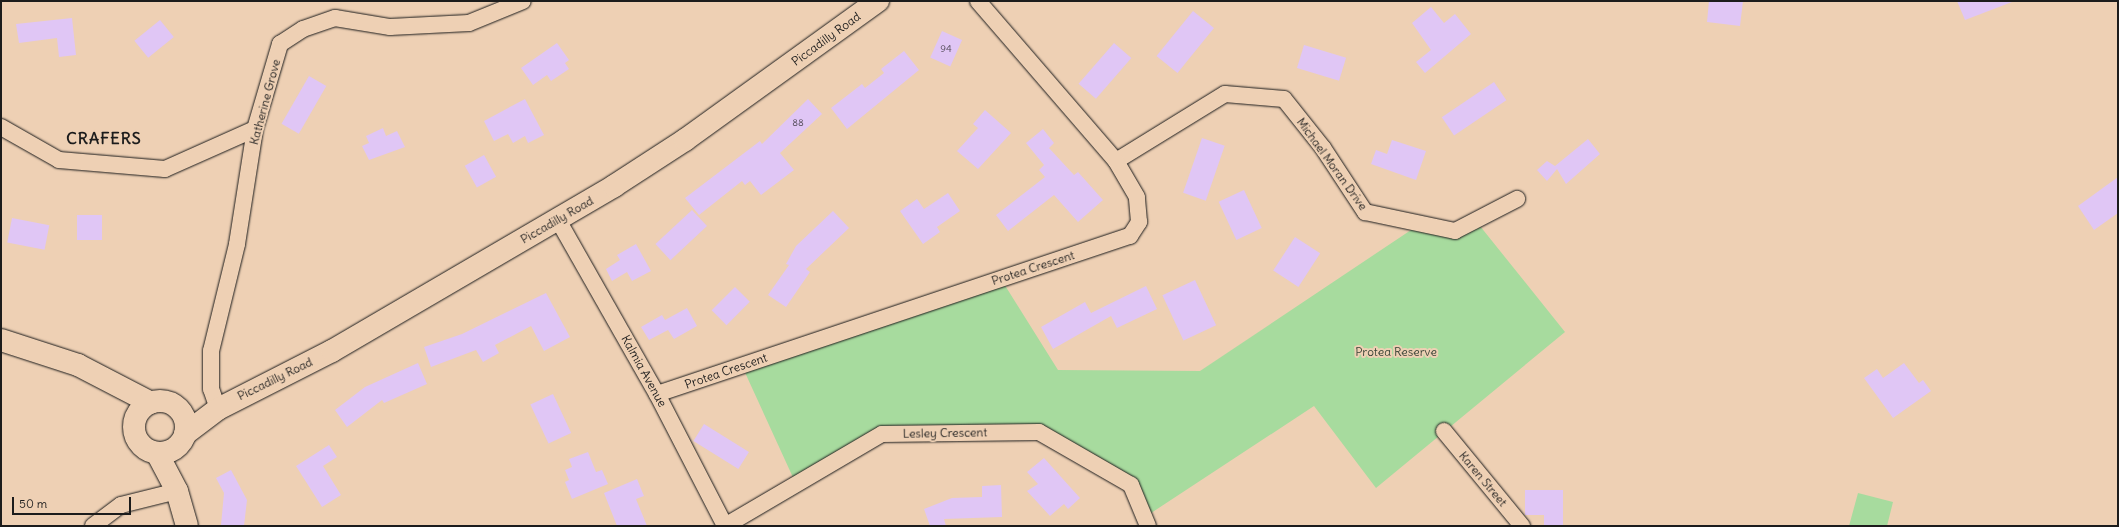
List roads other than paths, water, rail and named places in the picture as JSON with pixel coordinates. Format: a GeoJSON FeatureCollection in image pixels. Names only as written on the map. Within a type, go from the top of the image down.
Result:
{"type":"FeatureCollection","features":[{"type":"Feature","properties":{"kind":"main road","name":"Piccadilly Road"},"geometry":{"type":"LineString","coordinates":[[183,438],[218,408],[332,351],[558,220],[686,140],[878,1]]}},
{"type":"Feature","properties":{"kind":"main road"},"geometry":{"type":"LineString","coordinates":[[1,340],[48,354],[115,383],[152,407],[184,416],[177,491]]}},
{"type":"Feature","properties":{"kind":"main road"},"geometry":{"type":"LineString","coordinates":[[152,407],[218,408]]}},
{"type":"Feature","properties":{"kind":"main road"},"geometry":{"type":"LineString","coordinates":[[152,407],[136,436],[145,448],[157,453],[174,449],[183,438]]}},
{"type":"Feature","properties":{"kind":"main road"},"geometry":{"type":"LineString","coordinates":[[157,453],[177,491],[187,526]]}},
{"type":"Feature","properties":{"kind":"street","name":"Katherine Grove"},"geometry":{"type":"LineString","coordinates":[[218,408],[212,388],[211,351],[237,244],[255,129],[280,44],[303,29],[335,18],[390,27],[469,23],[523,1]]}},
{"type":"Feature","properties":{"kind":"street","name":"Protea Crescent"},"geometry":{"type":"LineString","coordinates":[[657,394],[1130,236],[1139,222],[1137,197],[1116,161],[978,1]]}},
{"type":"Feature","properties":{"kind":"street","name":"Michael Moran Drive"},"geometry":{"type":"LineString","coordinates":[[1116,161],[1225,94],[1284,99],[1323,148],[1365,212],[1455,232],[1517,199]]}},
{"type":"Feature","properties":{"kind":"street"},"geometry":{"type":"LineString","coordinates":[[1,127],[60,160],[165,169],[255,129]]}},
{"type":"Feature","properties":{"kind":"street","name":"Kalmia Avenue"},"geometry":{"type":"LineString","coordinates":[[558,220],[657,394],[725,526]]}},
{"type":"Feature","properties":{"kind":"street","name":"Karen Street"},"geometry":{"type":"LineString","coordinates":[[1444,431],[1522,526]]}},
{"type":"Feature","properties":{"kind":"street","name":"Lesley Crescent"},"geometry":{"type":"LineString","coordinates":[[725,526],[882,434],[1040,432],[1131,485],[1148,526]]}},
{"type":"Feature","properties":{"kind":"street"},"geometry":{"type":"LineString","coordinates":[[93,526],[121,505],[177,491]]}},
{"type":"Feature","properties":{"kind":"district","name":"CRAFERS"},"geometry":{"type":"Point","coordinates":[104,138]}},
{"type":"Feature","properties":{"kind":"park label","name":"Protea Reserve"},"geometry":{"type":"Point","coordinates":[1396,352]}}]}
